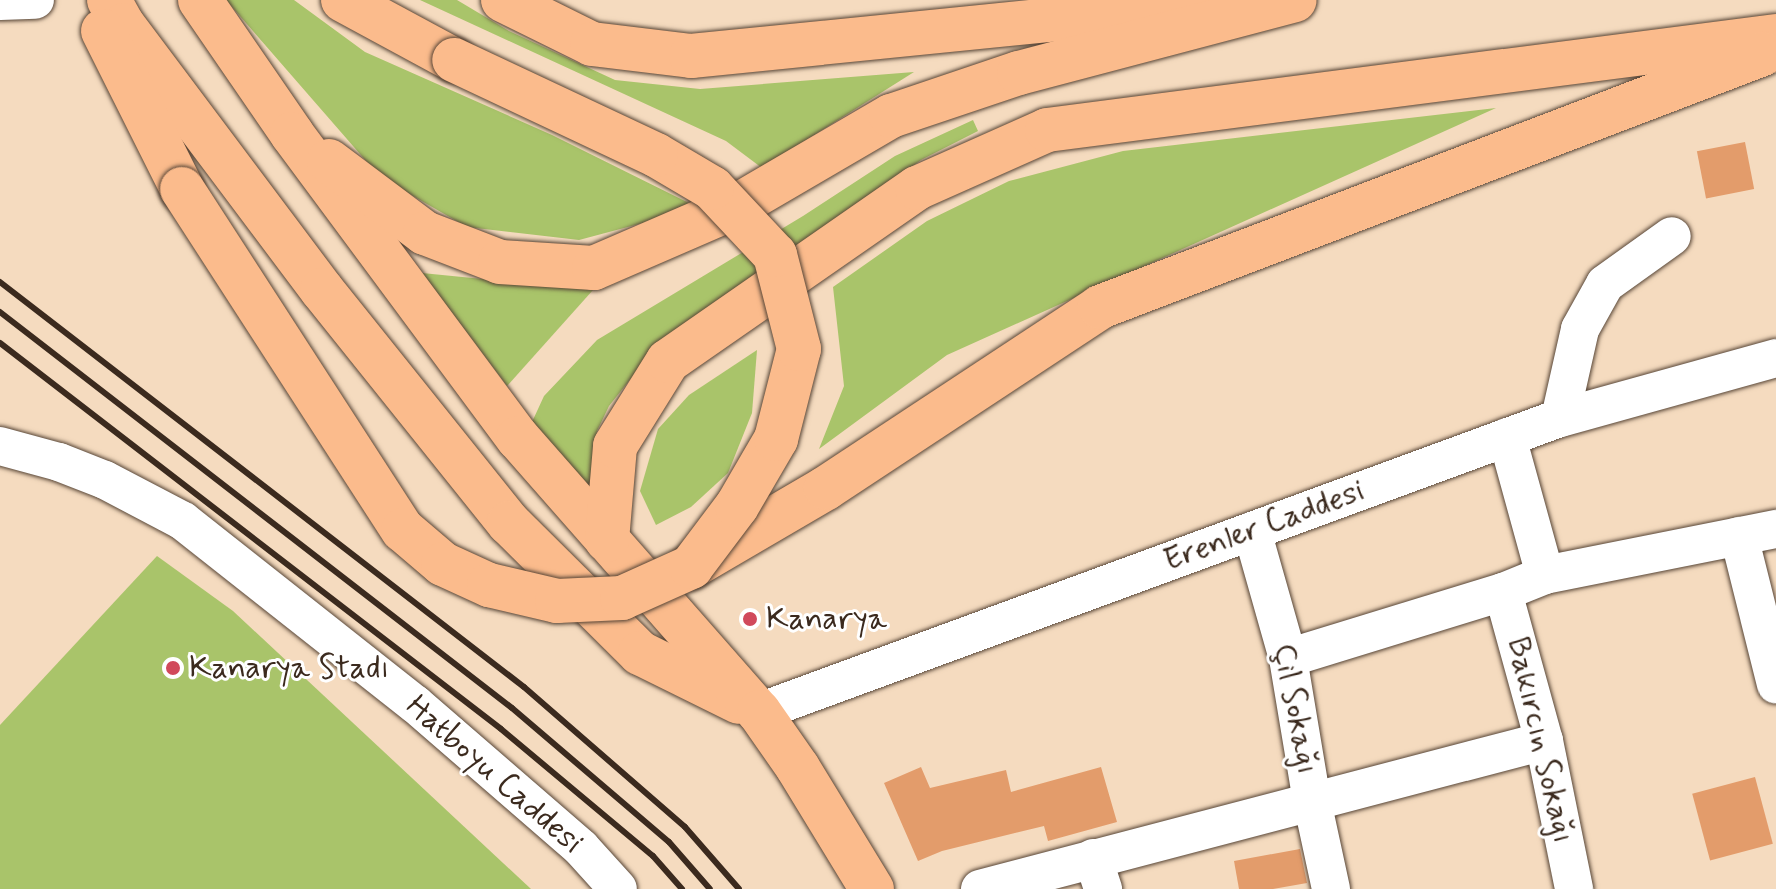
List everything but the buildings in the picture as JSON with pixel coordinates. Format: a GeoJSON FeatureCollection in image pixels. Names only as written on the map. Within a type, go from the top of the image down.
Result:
{"type":"FeatureCollection","features":[{"type":"Feature","properties":{"kind":"main road"},"geometry":{"type":"LineString","coordinates":[[88,0],[182,189],[403,530],[443,564],[489,585],[557,601],[622,598],[691,567],[826,488],[1100,307],[1776,49]]}},
{"type":"Feature","properties":{"kind":"main road"},"geometry":{"type":"LineString","coordinates":[[109,0],[123,25],[322,290],[509,523],[640,653],[759,712]]}},
{"type":"Feature","properties":{"kind":"main road"},"geometry":{"type":"LineString","coordinates":[[200,0],[292,134],[518,438],[759,712],[798,768],[872,889]]}},
{"type":"Feature","properties":{"kind":"main road"},"geometry":{"type":"LineString","coordinates":[[343,0],[454,60],[656,155],[712,188],[775,255],[799,349],[776,439],[737,506],[691,567]]}},
{"type":"Feature","properties":{"kind":"main road"},"geometry":{"type":"LineString","coordinates":[[503,0],[592,44],[691,56],[1247,0]]}},
{"type":"Feature","properties":{"kind":"main road"},"geometry":{"type":"LineString","coordinates":[[292,134],[425,233],[500,262],[594,268],[735,207],[891,116],[1019,73],[1295,0]]}},
{"type":"Feature","properties":{"kind":"main road"},"geometry":{"type":"LineString","coordinates":[[607,540],[615,446],[668,361],[917,188],[1047,130],[1776,36]]}},
{"type":"Feature","properties":{"kind":"street"},"geometry":{"type":"LineString","coordinates":[[0,1],[35,0]]}},
{"type":"Feature","properties":{"kind":"street"},"geometry":{"type":"LineString","coordinates":[[1560,418],[1580,329],[1605,284],[1672,236]]}},
{"type":"Feature","properties":{"kind":"street","name":"Erenler Caddesi"},"geometry":{"type":"LineString","coordinates":[[759,712],[1560,418],[1776,358]]}},
{"type":"Feature","properties":{"kind":"street"},"geometry":{"type":"LineString","coordinates":[[1507,437],[1545,575]]}},
{"type":"Feature","properties":{"kind":"street","name":"Hatboyu Caddesi"},"geometry":{"type":"LineString","coordinates":[[0,446],[59,462],[105,480],[183,521],[415,704],[581,848],[618,889]]}},
{"type":"Feature","properties":{"kind":"street"},"geometry":{"type":"LineString","coordinates":[[1288,658],[1503,592],[1545,575],[1776,529]]}},
{"type":"Feature","properties":{"kind":"street","name":"Çil Sokağı"},"geometry":{"type":"LineString","coordinates":[[1252,531],[1288,658],[1312,801],[1331,889]]}},
{"type":"Feature","properties":{"kind":"street"},"geometry":{"type":"LineString","coordinates":[[1739,536],[1776,684]]}},
{"type":"Feature","properties":{"kind":"street","name":"Bakırcın Sokağı"},"geometry":{"type":"LineString","coordinates":[[1503,592],[1544,741],[1574,889]]}},
{"type":"Feature","properties":{"kind":"street"},"geometry":{"type":"LineString","coordinates":[[980,889],[1098,873],[1312,801],[1544,741]]}},
{"type":"Feature","properties":{"kind":"green space"},"geometry":{"type":"Polygon","coordinates":[[[226,0],[294,0],[365,52],[552,135],[699,208],[579,240],[467,227],[380,177],[226,0]]]}},
{"type":"Feature","properties":{"kind":"green space"},"geometry":{"type":"Polygon","coordinates":[[[420,0],[457,0],[509,31],[615,80],[700,89],[914,72],[762,168],[726,141],[420,0]]]}},
{"type":"Feature","properties":{"kind":"green space"},"geometry":{"type":"Polygon","coordinates":[[[1496,108],[947,355],[819,449],[844,386],[833,287],[927,221],[1009,181],[1123,151],[1496,108]]]}},
{"type":"Feature","properties":{"kind":"green space"},"geometry":{"type":"Polygon","coordinates":[[[973,120],[978,131],[921,160],[640,367],[609,406],[597,431],[589,492],[532,422],[544,396],[597,340],[803,216],[895,156],[973,120]]]}},
{"type":"Feature","properties":{"kind":"green space"},"geometry":{"type":"Polygon","coordinates":[[[422,273],[593,290],[507,386],[422,273]]]}},
{"type":"Feature","properties":{"kind":"green space"},"geometry":{"type":"Polygon","coordinates":[[[757,350],[752,413],[728,473],[691,507],[656,525],[640,491],[658,429],[689,395],[757,350]]]}},
{"type":"Feature","properties":{"kind":"green space","name":"Kanarya Stadı"},"geometry":{"type":"Polygon","coordinates":[[[157,556],[233,611],[531,889],[0,889],[0,725],[157,556]]]}},
{"type":"Feature","properties":{"kind":"railway"},"geometry":{"type":"LineString","coordinates":[[0,282],[524,687],[685,827],[739,889]]}},
{"type":"Feature","properties":{"kind":"railway"},"geometry":{"type":"LineString","coordinates":[[0,312],[512,708],[669,842],[710,889]]}},
{"type":"Feature","properties":{"kind":"railway"},"geometry":{"type":"LineString","coordinates":[[0,343],[501,729],[653,856],[682,889]]}},
{"type":"Feature","properties":{"kind":"place","name":"Kanarya"},"geometry":{"type":"Point","coordinates":[750,619]}},
{"type":"Feature","properties":{"kind":"place","name":"Kanarya Stadı"},"geometry":{"type":"Point","coordinates":[173,668]}}]}
